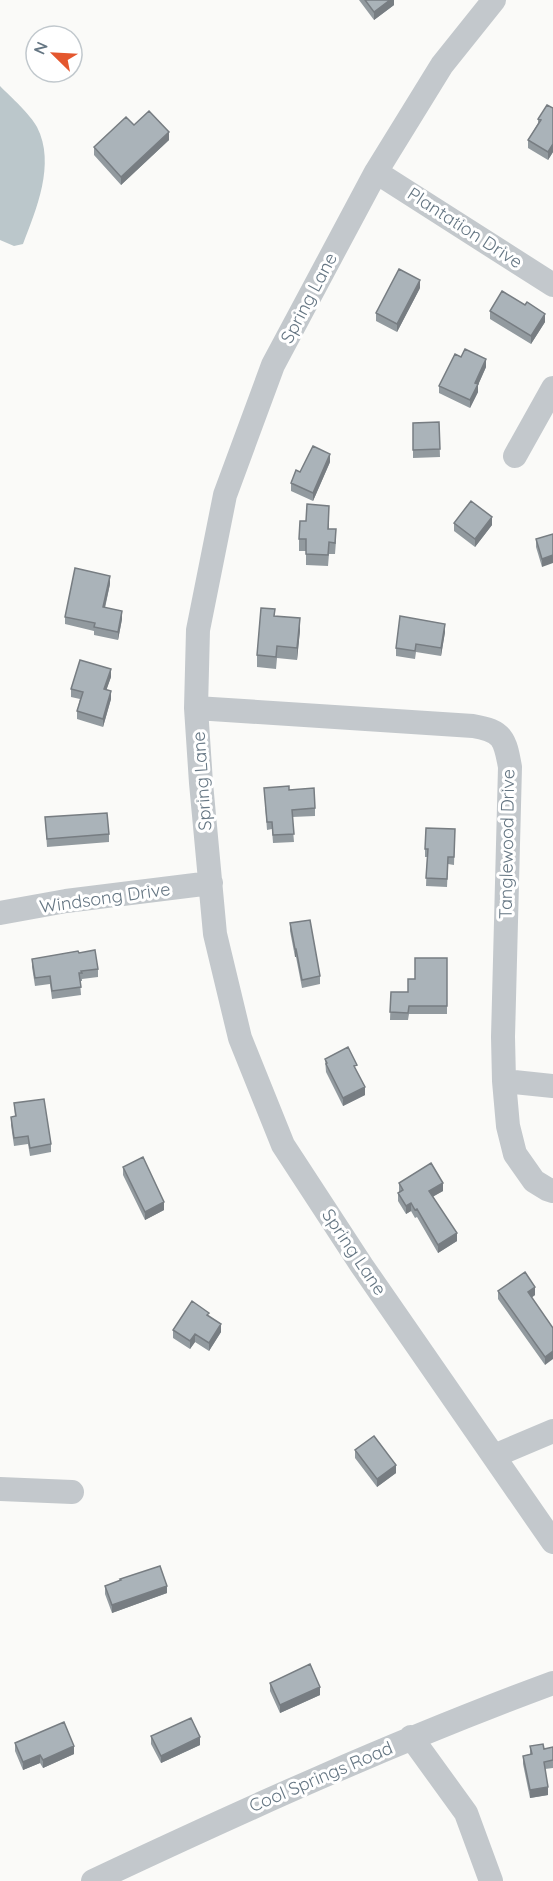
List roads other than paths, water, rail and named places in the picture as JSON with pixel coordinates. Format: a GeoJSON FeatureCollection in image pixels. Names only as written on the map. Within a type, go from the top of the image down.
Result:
{"type":"FeatureCollection","features":[{"type":"Feature","properties":{"kind":"street","name":"Spring Lane"},"geometry":{"type":"LineString","coordinates":[[494,0],[442,66],[376,172],[273,365],[225,495],[198,630],[196,708],[215,934],[240,1038],[283,1145],[362,1266],[553,1542]]}},
{"type":"Feature","properties":{"kind":"street","name":"Plantation Drive"},"geometry":{"type":"LineString","coordinates":[[376,172],[553,285]]}},
{"type":"Feature","properties":{"kind":"street"},"geometry":{"type":"LineString","coordinates":[[515,456],[553,388]]}},
{"type":"Feature","properties":{"kind":"street","name":"Tanglewood Drive"},"geometry":{"type":"LineString","coordinates":[[196,708],[473,726],[490,729],[500,736],[507,751],[510,767],[503,1025],[508,1126],[515,1154],[534,1180],[553,1191]]}},
{"type":"Feature","properties":{"kind":"street","name":"Windsong Drive"},"geometry":{"type":"LineString","coordinates":[[0,913],[66,901],[211,884]]}},
{"type":"Feature","properties":{"kind":"street"},"geometry":{"type":"LineString","coordinates":[[504,1081],[553,1086]]}},
{"type":"Feature","properties":{"kind":"street"},"geometry":{"type":"LineString","coordinates":[[494,1456],[553,1431]]}},
{"type":"Feature","properties":{"kind":"street"},"geometry":{"type":"LineString","coordinates":[[0,1489],[72,1492]]}},
{"type":"Feature","properties":{"kind":"street","name":"Cool Springs Road"},"geometry":{"type":"LineString","coordinates":[[93,1881],[238,1812],[411,1737],[553,1683]]}},
{"type":"Feature","properties":{"kind":"street"},"geometry":{"type":"LineString","coordinates":[[411,1737],[466,1813],[491,1881]]}}]}
